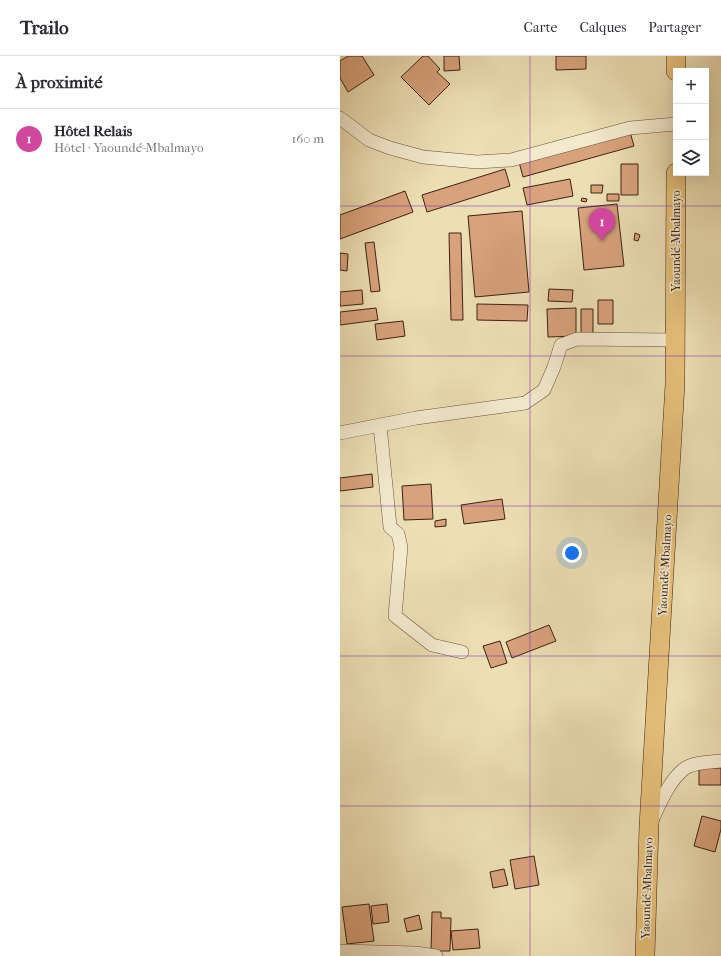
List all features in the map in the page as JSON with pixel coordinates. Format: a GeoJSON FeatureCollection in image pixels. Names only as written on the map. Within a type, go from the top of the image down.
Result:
{"type":"FeatureCollection","features":[{"type":"Feature","properties":{"kind":"highway"},"geometry":{"type":"LineString","coordinates":[[676,56],[676,68]]}},
{"type":"Feature","properties":{"kind":"highway","name":"Yaoundé-Mbalmayo"},"geometry":{"type":"LineString","coordinates":[[645,956],[650,826],[675,384],[676,176]]}},
{"type":"Feature","properties":{"kind":"street"},"geometry":{"type":"LineString","coordinates":[[340,118],[369,140],[390,148],[423,157],[477,162],[511,160],[630,128],[673,124]]}},
{"type":"Feature","properties":{"kind":"street"},"geometry":{"type":"LineString","coordinates":[[340,433],[416,418],[525,403],[544,390],[554,367],[561,345],[577,339],[675,340]]}},
{"type":"Feature","properties":{"kind":"street"},"geometry":{"type":"LineString","coordinates":[[380,425],[390,527],[398,534],[401,547],[395,616],[432,645],[462,652]]}},
{"type":"Feature","properties":{"kind":"street"},"geometry":{"type":"LineString","coordinates":[[650,826],[670,784],[684,769],[699,764],[721,761]]}},
{"type":"Feature","properties":{"kind":"street"},"geometry":{"type":"LineString","coordinates":[[340,951],[416,953],[436,956]]}},
{"type":"Feature","properties":{"kind":"building"},"geometry":{"type":"Polygon","coordinates":[[[348,56],[362,56],[374,75],[348,92],[340,78],[340,61],[348,56]]]}},
{"type":"Feature","properties":{"kind":"building"},"geometry":{"type":"Polygon","coordinates":[[[423,56],[428,56],[440,69],[437,72],[450,84],[429,105],[401,77],[423,56]]]}},
{"type":"Feature","properties":{"kind":"building"},"geometry":{"type":"Polygon","coordinates":[[[444,56],[459,56],[460,70],[444,71],[444,56]]]}},
{"type":"Feature","properties":{"kind":"building"},"geometry":{"type":"Polygon","coordinates":[[[556,56],[586,56],[586,69],[556,70],[556,56]]]}},
{"type":"Feature","properties":{"kind":"building"},"geometry":{"type":"Polygon","coordinates":[[[630,132],[634,146],[523,177],[519,162],[630,132]]]}},
{"type":"Feature","properties":{"kind":"building"},"geometry":{"type":"Polygon","coordinates":[[[621,164],[638,164],[638,195],[621,195],[621,164]]]}},
{"type":"Feature","properties":{"kind":"building"},"geometry":{"type":"Polygon","coordinates":[[[505,169],[510,186],[427,212],[422,195],[505,169]]]}},
{"type":"Feature","properties":{"kind":"building"},"geometry":{"type":"Polygon","coordinates":[[[570,179],[573,196],[527,205],[523,188],[570,179]]]}},
{"type":"Feature","properties":{"kind":"building"},"geometry":{"type":"Polygon","coordinates":[[[591,185],[603,185],[602,193],[591,193],[591,185]]]}},
{"type":"Feature","properties":{"kind":"building"},"geometry":{"type":"Polygon","coordinates":[[[405,191],[413,212],[340,239],[340,215],[405,191]]]}},
{"type":"Feature","properties":{"kind":"building"},"geometry":{"type":"Polygon","coordinates":[[[607,194],[619,194],[619,201],[607,201],[607,194]]]}},
{"type":"Feature","properties":{"kind":"building"},"geometry":{"type":"Polygon","coordinates":[[[582,198],[587,199],[586,202],[581,201],[582,198]]]}},
{"type":"Feature","properties":{"kind":"building"},"geometry":{"type":"Polygon","coordinates":[[[617,204],[624,266],[584,270],[578,208],[617,204]]]}},
{"type":"Feature","properties":{"kind":"building"},"geometry":{"type":"Polygon","coordinates":[[[522,211],[529,292],[475,297],[468,216],[522,211]]]}},
{"type":"Feature","properties":{"kind":"building"},"geometry":{"type":"Polygon","coordinates":[[[449,233],[461,233],[463,320],[451,320],[449,233]]]}},
{"type":"Feature","properties":{"kind":"building"},"geometry":{"type":"Polygon","coordinates":[[[635,233],[640,235],[638,241],[634,240],[635,233]]]}},
{"type":"Feature","properties":{"kind":"building"},"geometry":{"type":"Polygon","coordinates":[[[374,242],[380,291],[371,292],[365,243],[374,242]]]}},
{"type":"Feature","properties":{"kind":"building"},"geometry":{"type":"Polygon","coordinates":[[[340,253],[348,254],[347,271],[340,270],[340,253]]]}},
{"type":"Feature","properties":{"kind":"building"},"geometry":{"type":"Polygon","coordinates":[[[549,289],[573,290],[572,302],[548,301],[549,289]]]}},
{"type":"Feature","properties":{"kind":"building"},"geometry":{"type":"Polygon","coordinates":[[[362,290],[363,304],[340,306],[340,292],[362,290]]]}},
{"type":"Feature","properties":{"kind":"building"},"geometry":{"type":"Polygon","coordinates":[[[598,300],[613,300],[613,324],[598,324],[598,300]]]}},
{"type":"Feature","properties":{"kind":"building"},"geometry":{"type":"Polygon","coordinates":[[[477,304],[528,305],[527,321],[477,320],[477,304]]]}},
{"type":"Feature","properties":{"kind":"building"},"geometry":{"type":"Polygon","coordinates":[[[376,308],[378,320],[340,325],[340,312],[376,308]]]}},
{"type":"Feature","properties":{"kind":"building"},"geometry":{"type":"Polygon","coordinates":[[[576,308],[576,336],[548,337],[547,309],[576,308]]]}},
{"type":"Feature","properties":{"kind":"building"},"geometry":{"type":"Polygon","coordinates":[[[581,309],[593,309],[593,333],[581,334],[581,309]]]}},
{"type":"Feature","properties":{"kind":"building"},"geometry":{"type":"Polygon","coordinates":[[[403,321],[405,336],[377,340],[375,324],[403,321]]]}},
{"type":"Feature","properties":{"kind":"building"},"geometry":{"type":"Polygon","coordinates":[[[372,474],[373,487],[340,491],[340,478],[372,474]]]}},
{"type":"Feature","properties":{"kind":"building"},"geometry":{"type":"Polygon","coordinates":[[[431,484],[433,519],[404,520],[402,486],[431,484]]]}},
{"type":"Feature","properties":{"kind":"building"},"geometry":{"type":"Polygon","coordinates":[[[502,499],[505,519],[464,524],[461,505],[502,499]]]}},
{"type":"Feature","properties":{"kind":"building"},"geometry":{"type":"Polygon","coordinates":[[[446,519],[446,526],[435,527],[435,521],[446,519]]]}},
{"type":"Feature","properties":{"kind":"building"},"geometry":{"type":"Polygon","coordinates":[[[549,625],[556,641],[512,658],[506,642],[549,625]]]}},
{"type":"Feature","properties":{"kind":"building"},"geometry":{"type":"Polygon","coordinates":[[[500,641],[507,663],[491,668],[483,646],[500,641]]]}},
{"type":"Feature","properties":{"kind":"building"},"geometry":{"type":"Polygon","coordinates":[[[699,768],[721,768],[721,785],[699,785],[699,768]]]}},
{"type":"Feature","properties":{"kind":"building"},"geometry":{"type":"Polygon","coordinates":[[[702,816],[721,821],[721,829],[715,852],[694,846],[702,816]]]}},
{"type":"Feature","properties":{"kind":"building"},"geometry":{"type":"Polygon","coordinates":[[[534,856],[539,885],[515,889],[510,860],[534,856]]]}},
{"type":"Feature","properties":{"kind":"building"},"geometry":{"type":"Polygon","coordinates":[[[504,869],[508,885],[493,888],[490,872],[504,869]]]}},
{"type":"Feature","properties":{"kind":"building"},"geometry":{"type":"Polygon","coordinates":[[[369,904],[374,941],[347,944],[342,907],[369,904]]]}},
{"type":"Feature","properties":{"kind":"building"},"geometry":{"type":"Polygon","coordinates":[[[387,904],[389,922],[373,924],[371,906],[387,904]]]}},
{"type":"Feature","properties":{"kind":"building"},"geometry":{"type":"Polygon","coordinates":[[[432,912],[441,912],[441,918],[451,918],[450,951],[431,951],[432,912]]]}},
{"type":"Feature","properties":{"kind":"building"},"geometry":{"type":"Polygon","coordinates":[[[419,915],[422,929],[407,932],[404,919],[419,915]]]}},
{"type":"Feature","properties":{"kind":"building"},"geometry":{"type":"Polygon","coordinates":[[[478,929],[480,948],[453,950],[451,931],[478,929]]]}},
{"type":"Feature","properties":{"kind":"place","name":"Hôtel Relais"},"geometry":{"type":"Point","coordinates":[602,241]}}]}
